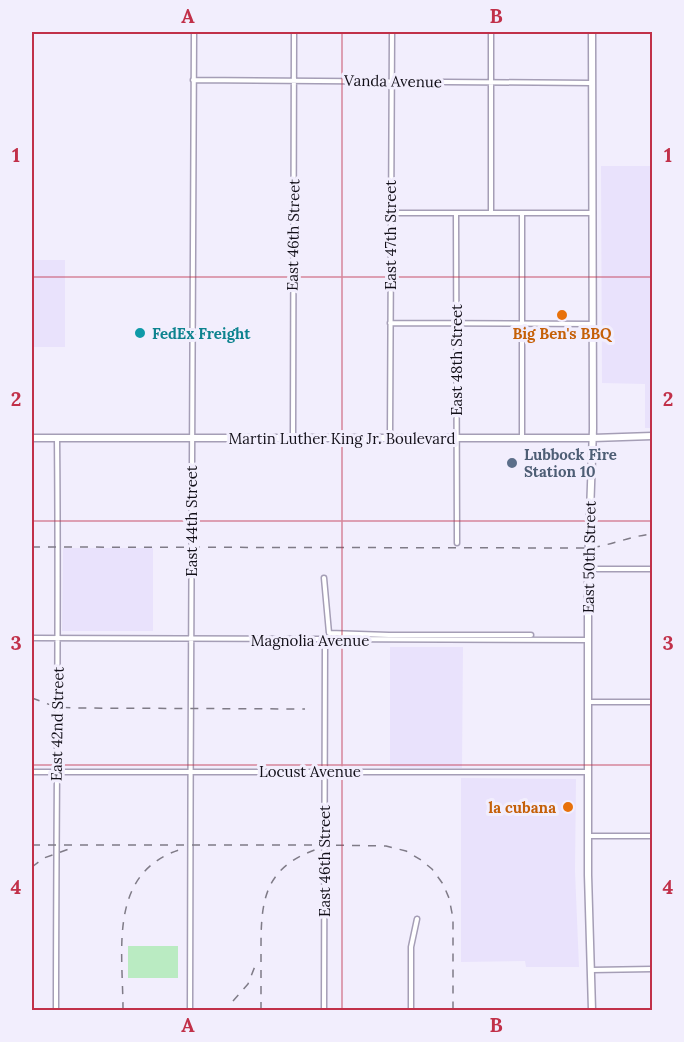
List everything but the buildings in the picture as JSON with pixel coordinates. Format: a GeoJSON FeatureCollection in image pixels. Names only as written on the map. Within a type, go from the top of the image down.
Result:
{"type":"FeatureCollection","features":[{"type":"Feature","properties":{"kind":"main road","name":"East 50th Street"},"geometry":{"type":"LineString","coordinates":[[592,32],[594,324],[588,569],[588,836],[592,1011]]}},
{"type":"Feature","properties":{"kind":"main road","name":"Martin Luther King Jr. Boulevard"},"geometry":{"type":"LineString","coordinates":[[32,438],[593,438],[652,436]]}},
{"type":"Feature","properties":{"kind":"street","name":"East 44th Street"},"geometry":{"type":"LineString","coordinates":[[190,1011],[194,32]]}},
{"type":"Feature","properties":{"kind":"street","name":"East 46th Street"},"geometry":{"type":"LineString","coordinates":[[293,438],[294,32]]}},
{"type":"Feature","properties":{"kind":"street","name":"East 47th Street"},"geometry":{"type":"LineString","coordinates":[[390,438],[392,32]]}},
{"type":"Feature","properties":{"kind":"street"},"geometry":{"type":"LineString","coordinates":[[491,32],[491,213]]}},
{"type":"Feature","properties":{"kind":"street","name":"Vanda Avenue"},"geometry":{"type":"LineString","coordinates":[[193,80],[592,83]]}},
{"type":"Feature","properties":{"kind":"street"},"geometry":{"type":"LineString","coordinates":[[390,213],[593,213]]}},
{"type":"Feature","properties":{"kind":"street","name":"East 48th Street"},"geometry":{"type":"LineString","coordinates":[[456,213],[457,543]]}},
{"type":"Feature","properties":{"kind":"street"},"geometry":{"type":"LineString","coordinates":[[522,214],[522,438]]}},
{"type":"Feature","properties":{"kind":"street"},"geometry":{"type":"LineString","coordinates":[[390,324],[594,324]]}},
{"type":"Feature","properties":{"kind":"street","name":"East 42nd Street"},"geometry":{"type":"LineString","coordinates":[[56,1011],[57,438]]}},
{"type":"Feature","properties":{"kind":"street"},"geometry":{"type":"LineString","coordinates":[[588,569],[652,568]]}},
{"type":"Feature","properties":{"kind":"street"},"geometry":{"type":"LineString","coordinates":[[324,578],[330,633],[531,635]]}},
{"type":"Feature","properties":{"kind":"street","name":"Magnolia Avenue"},"geometry":{"type":"LineString","coordinates":[[32,638],[588,640]]}},
{"type":"Feature","properties":{"kind":"street","name":"East 46th Street"},"geometry":{"type":"LineString","coordinates":[[324,1011],[325,639]]}},
{"type":"Feature","properties":{"kind":"street"},"geometry":{"type":"LineString","coordinates":[[588,702],[652,702]]}},
{"type":"Feature","properties":{"kind":"street","name":"Locust Avenue"},"geometry":{"type":"LineString","coordinates":[[32,772],[588,772]]}},
{"type":"Feature","properties":{"kind":"street"},"geometry":{"type":"LineString","coordinates":[[588,836],[652,836]]}},
{"type":"Feature","properties":{"kind":"street"},"geometry":{"type":"LineString","coordinates":[[411,1011],[411,947],[417,919]]}},
{"type":"Feature","properties":{"kind":"street"},"geometry":{"type":"LineString","coordinates":[[592,970],[652,969]]}},
{"type":"Feature","properties":{"kind":"shaded area"},"geometry":{"type":"Polygon","coordinates":[[[601,166],[652,166],[652,428],[645,428],[645,384],[602,383],[601,166]]]}},
{"type":"Feature","properties":{"kind":"shaded area"},"geometry":{"type":"Polygon","coordinates":[[[32,260],[65,260],[65,347],[32,347],[32,260]]]}},
{"type":"Feature","properties":{"kind":"shaded area"},"geometry":{"type":"Polygon","coordinates":[[[63,548],[153,548],[153,631],[62,631],[63,548]]]}},
{"type":"Feature","properties":{"kind":"shaded area"},"geometry":{"type":"Polygon","coordinates":[[[390,647],[463,647],[462,768],[390,767],[390,647]]]}},
{"type":"Feature","properties":{"kind":"shaded area"},"geometry":{"type":"Polygon","coordinates":[[[461,778],[576,779],[575,871],[579,967],[526,967],[525,961],[461,962],[461,778]]]}},
{"type":"Feature","properties":{"kind":"green space"},"geometry":{"type":"Polygon","coordinates":[[[128,946],[178,946],[178,978],[128,978],[128,946]]]}},
{"type":"Feature","properties":{"kind":"railway"},"geometry":{"type":"LineString","coordinates":[[32,547],[588,548],[652,534]]}},
{"type":"Feature","properties":{"kind":"railway"},"geometry":{"type":"LineString","coordinates":[[32,698],[56,707],[73,708],[305,709]]}},
{"type":"Feature","properties":{"kind":"railway"},"geometry":{"type":"LineString","coordinates":[[32,845],[325,845],[386,846],[406,851],[432,869],[443,884],[449,898],[453,918],[453,1010]]}},
{"type":"Feature","properties":{"kind":"railway"},"geometry":{"type":"LineString","coordinates":[[123,1010],[122,937],[131,893],[142,874],[160,859],[185,848]]}},
{"type":"Feature","properties":{"kind":"railway"},"geometry":{"type":"LineString","coordinates":[[32,867],[44,858],[69,849]]}},
{"type":"Feature","properties":{"kind":"railway"},"geometry":{"type":"LineString","coordinates":[[261,1010],[261,928],[270,885],[287,865],[300,856],[317,849]]}},
{"type":"Feature","properties":{"kind":"railway"},"geometry":{"type":"LineString","coordinates":[[233,1001],[248,984],[257,961]]}},
{"type":"Feature","properties":{"kind":"place","name":"Big Ben's BBQ"},"geometry":{"type":"Point","coordinates":[562,315]}},
{"type":"Feature","properties":{"kind":"place","name":"FedEx Freight"},"geometry":{"type":"Point","coordinates":[140,333]}},
{"type":"Feature","properties":{"kind":"place","name":"Lubbock Fire Station 10"},"geometry":{"type":"Point","coordinates":[512,463]}},
{"type":"Feature","properties":{"kind":"place","name":"la cubana"},"geometry":{"type":"Point","coordinates":[568,807]}}]}
